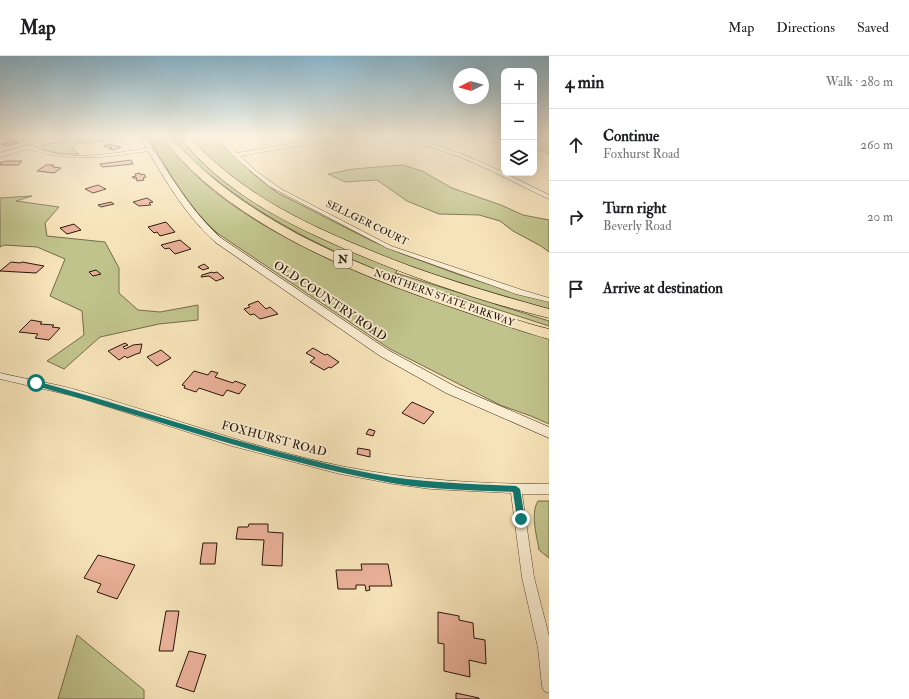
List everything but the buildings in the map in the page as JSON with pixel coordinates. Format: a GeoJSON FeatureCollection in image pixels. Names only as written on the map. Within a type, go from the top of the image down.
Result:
{"type":"FeatureCollection","features":[{"type":"Feature","properties":{"kind":"highway","name":"NORTHERN STATE PARKWAY"},"geometry":{"type":"LineString","coordinates":[[193,166],[220,188],[257,214],[303,240],[366,270],[442,299],[549,334]]}},
{"type":"Feature","properties":{"kind":"highway","name":"NORTHERN STATE PARKWAY"},"geometry":{"type":"LineString","coordinates":[[211,166],[254,199],[315,232],[398,268],[503,302],[549,314]]}},
{"type":"Feature","properties":{"kind":"main road","name":"OLD COUNTRY ROAD"},"geometry":{"type":"LineString","coordinates":[[160,166],[185,206],[205,229],[218,240],[384,353],[452,390],[549,433]]}},
{"type":"Feature","properties":{"kind":"street","name":"SELLGER COURT"},"geometry":{"type":"LineString","coordinates":[[247,166],[263,180],[279,190],[389,247],[519,292],[549,300]]}},
{"type":"Feature","properties":{"kind":"street"},"geometry":{"type":"LineString","coordinates":[[483,166],[549,197]]}},
{"type":"Feature","properties":{"kind":"street","name":"FOXHURST ROAD"},"geometry":{"type":"LineString","coordinates":[[0,376],[75,393],[232,442],[340,470],[394,480],[423,483],[516,489],[549,489]]}},
{"type":"Feature","properties":{"kind":"street"},"geometry":{"type":"LineString","coordinates":[[516,489],[528,577],[544,648],[549,686]]}},
{"type":"Feature","properties":{"kind":"green space"},"geometry":{"type":"Polygon","coordinates":[[[165,166],[187,166],[205,184],[258,222],[296,243],[357,272],[452,307],[549,337],[549,424],[500,405],[390,349],[217,233],[197,212],[165,166]]]}},
{"type":"Feature","properties":{"kind":"green space"},"geometry":{"type":"Polygon","coordinates":[[[199,166],[207,166],[224,182],[279,216],[308,231],[397,270],[396,273],[549,321],[549,326],[412,282],[395,273],[391,276],[344,256],[321,245],[255,208],[199,166]]]}},
{"type":"Feature","properties":{"kind":"green space"},"geometry":{"type":"Polygon","coordinates":[[[216,166],[245,166],[253,174],[278,193],[372,241],[460,275],[549,301],[549,309],[461,283],[371,252],[327,233],[285,212],[245,188],[216,166]]]}},
{"type":"Feature","properties":{"kind":"green space"},"geometry":{"type":"Polygon","coordinates":[[[406,166],[422,171],[452,188],[501,205],[523,215],[549,220],[549,252],[513,231],[500,221],[479,215],[439,214],[407,201],[377,180],[345,182],[328,174],[353,169],[406,166]]]}},
{"type":"Feature","properties":{"kind":"green space"},"geometry":{"type":"Polygon","coordinates":[[[32,196],[16,201],[59,207],[45,223],[47,236],[105,242],[119,268],[119,293],[138,310],[160,312],[198,305],[198,320],[159,324],[100,337],[64,369],[47,361],[84,335],[82,311],[50,296],[65,259],[37,247],[4,245],[0,247],[0,198],[32,196]]]}},
{"type":"Feature","properties":{"kind":"green space"},"geometry":{"type":"Polygon","coordinates":[[[538,501],[549,501],[549,558],[539,550],[534,519],[534,512],[538,501]]]}},
{"type":"Feature","properties":{"kind":"green space"},"geometry":{"type":"Polygon","coordinates":[[[77,635],[144,690],[144,699],[58,699],[77,635]]]}},
{"type":"Feature","properties":{"kind":"route"},"geometry":{"type":"LineString","coordinates":[[36,383],[116,405],[232,442],[340,470],[394,480],[431,484],[516,489],[521,519]]}}]}
